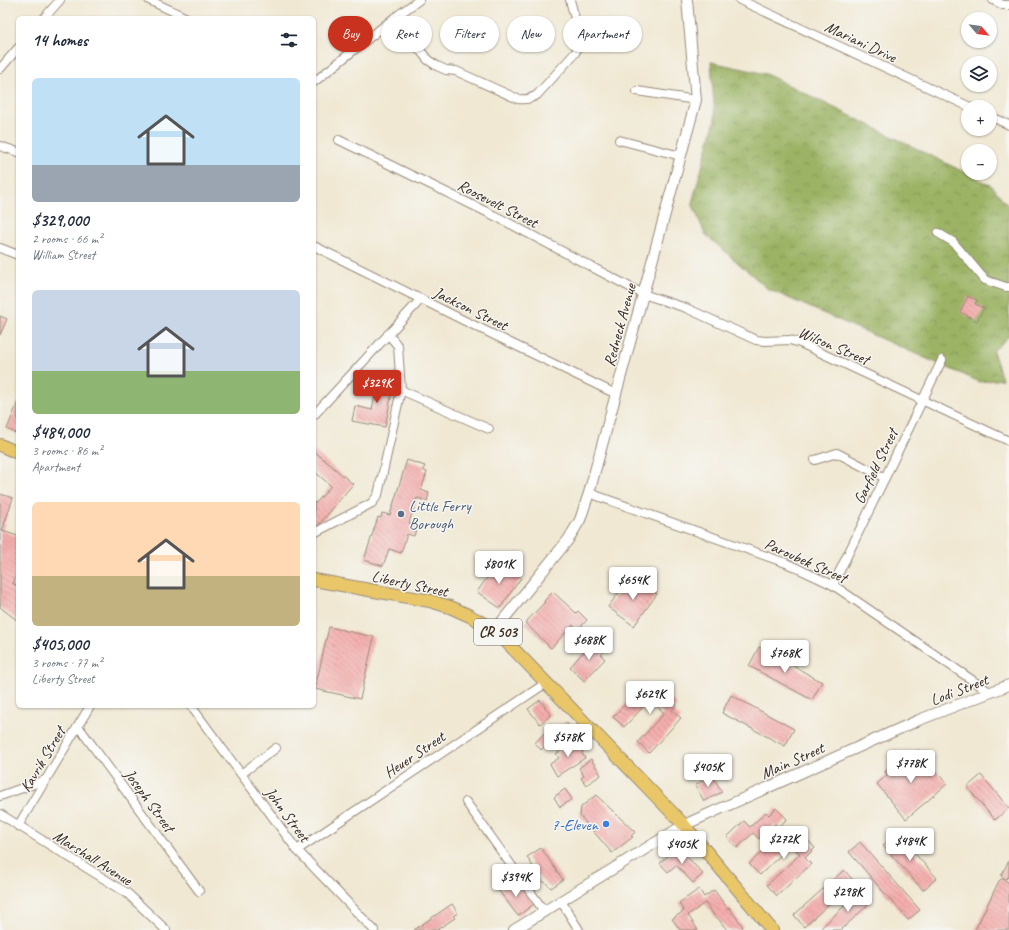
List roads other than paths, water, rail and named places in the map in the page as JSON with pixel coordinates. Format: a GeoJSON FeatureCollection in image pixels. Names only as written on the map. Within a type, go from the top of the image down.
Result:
{"type":"FeatureCollection","features":[{"type":"Feature","properties":{"kind":"main road"},"geometry":{"type":"LineString","coordinates":[[0,445],[16,452]]}},
{"type":"Feature","properties":{"kind":"main road","name":"Liberty Street"},"geometry":{"type":"LineString","coordinates":[[316,580],[430,601],[470,616],[495,630],[684,825],[772,930]]}},
{"type":"Feature","properties":{"kind":"street"},"geometry":{"type":"LineString","coordinates":[[46,16],[60,0]]}},
{"type":"Feature","properties":{"kind":"street"},"geometry":{"type":"LineString","coordinates":[[149,0],[183,16]]}},
{"type":"Feature","properties":{"kind":"street"},"geometry":{"type":"LineString","coordinates":[[397,16],[419,0]]}},
{"type":"Feature","properties":{"kind":"street"},"geometry":{"type":"LineString","coordinates":[[422,52],[428,60],[446,70],[456,71],[518,99],[526,100],[532,98],[537,95],[575,52],[579,45],[580,37],[570,0]]}},
{"type":"Feature","properties":{"kind":"street","name":"Redneck Avenue"},"geometry":{"type":"LineString","coordinates":[[495,630],[568,540],[580,520],[589,493],[696,100],[687,0]]}},
{"type":"Feature","properties":{"kind":"street","name":"Mariani Drive"},"geometry":{"type":"LineString","coordinates":[[740,0],[961,103]]}},
{"type":"Feature","properties":{"kind":"street"},"geometry":{"type":"LineString","coordinates":[[993,0],[1003,5],[1009,5]]}},
{"type":"Feature","properties":{"kind":"street"},"geometry":{"type":"LineString","coordinates":[[316,80],[381,28]]}},
{"type":"Feature","properties":{"kind":"street"},"geometry":{"type":"LineString","coordinates":[[0,69],[16,50]]}},
{"type":"Feature","properties":{"kind":"street"},"geometry":{"type":"LineString","coordinates":[[636,91],[696,100]]}},
{"type":"Feature","properties":{"kind":"street"},"geometry":{"type":"LineString","coordinates":[[997,119],[1009,125]]}},
{"type":"Feature","properties":{"kind":"street","name":"Roosevelt Street"},"geometry":{"type":"LineString","coordinates":[[339,140],[501,219],[643,294]]}},
{"type":"Feature","properties":{"kind":"street"},"geometry":{"type":"LineString","coordinates":[[619,140],[680,156]]}},
{"type":"Feature","properties":{"kind":"street"},"geometry":{"type":"LineString","coordinates":[[0,146],[16,151]]}},
{"type":"Feature","properties":{"kind":"street"},"geometry":{"type":"LineString","coordinates":[[938,233],[953,242],[985,280],[1009,287]]}},
{"type":"Feature","properties":{"kind":"street","name":"Jackson Street"},"geometry":{"type":"LineString","coordinates":[[316,247],[616,394]]}},
{"type":"Feature","properties":{"kind":"street"},"geometry":{"type":"LineString","coordinates":[[0,248],[16,253]]}},
{"type":"Feature","properties":{"kind":"street","name":"Wilson Street"},"geometry":{"type":"LineString","coordinates":[[643,294],[686,308],[756,340],[790,340],[800,343],[1009,441]]}},
{"type":"Feature","properties":{"kind":"street"},"geometry":{"type":"LineString","coordinates":[[316,413],[421,299]]}},
{"type":"Feature","properties":{"kind":"street"},"geometry":{"type":"LineString","coordinates":[[316,532],[372,503],[378,495],[401,390],[398,346],[388,334]]}},
{"type":"Feature","properties":{"kind":"street","name":"Garfield Street"},"geometry":{"type":"LineString","coordinates":[[833,585],[942,360]]}},
{"type":"Feature","properties":{"kind":"street"},"geometry":{"type":"LineString","coordinates":[[401,390],[489,429]]}},
{"type":"Feature","properties":{"kind":"street"},"geometry":{"type":"LineString","coordinates":[[815,460],[837,453],[885,478]]}},
{"type":"Feature","properties":{"kind":"street","name":"Paroubek Street"},"geometry":{"type":"LineString","coordinates":[[589,493],[786,563],[833,585],[991,693]]}},
{"type":"Feature","properties":{"kind":"street","name":"Heuer Street"},"geometry":{"type":"LineString","coordinates":[[297,850],[546,683]]}},
{"type":"Feature","properties":{"kind":"street","name":"Lodi Street"},"geometry":{"type":"LineString","coordinates":[[919,720],[1009,685]]}},
{"type":"Feature","properties":{"kind":"street","name":"Kavrik Street"},"geometry":{"type":"LineString","coordinates":[[18,826],[89,708]]}},
{"type":"Feature","properties":{"kind":"street","name":"John Street"},"geometry":{"type":"LineString","coordinates":[[192,708],[297,850],[374,930]]}},
{"type":"Feature","properties":{"kind":"street","name":"Main Street"},"geometry":{"type":"LineString","coordinates":[[514,930],[684,825],[919,720]]}},
{"type":"Feature","properties":{"kind":"street","name":"Joseph Street"},"geometry":{"type":"LineString","coordinates":[[78,726],[200,891]]}},
{"type":"Feature","properties":{"kind":"street"},"geometry":{"type":"LineString","coordinates":[[241,774],[276,748]]}},
{"type":"Feature","properties":{"kind":"street"},"geometry":{"type":"LineString","coordinates":[[0,796],[45,780]]}},
{"type":"Feature","properties":{"kind":"street"},"geometry":{"type":"LineString","coordinates":[[466,802],[544,911]]}},
{"type":"Feature","properties":{"kind":"street","name":"Marshall Avenue"},"geometry":{"type":"LineString","coordinates":[[0,814],[126,893],[166,930]]}},
{"type":"Feature","properties":{"kind":"street"},"geometry":{"type":"LineString","coordinates":[[561,901],[580,930]]}},
{"type":"Feature","properties":{"kind":"place","name":"Little Ferry Borough"},"geometry":{"type":"Point","coordinates":[401,514]}},
{"type":"Feature","properties":{"kind":"place","name":"7-Eleven"},"geometry":{"type":"Point","coordinates":[606,824]}}]}
